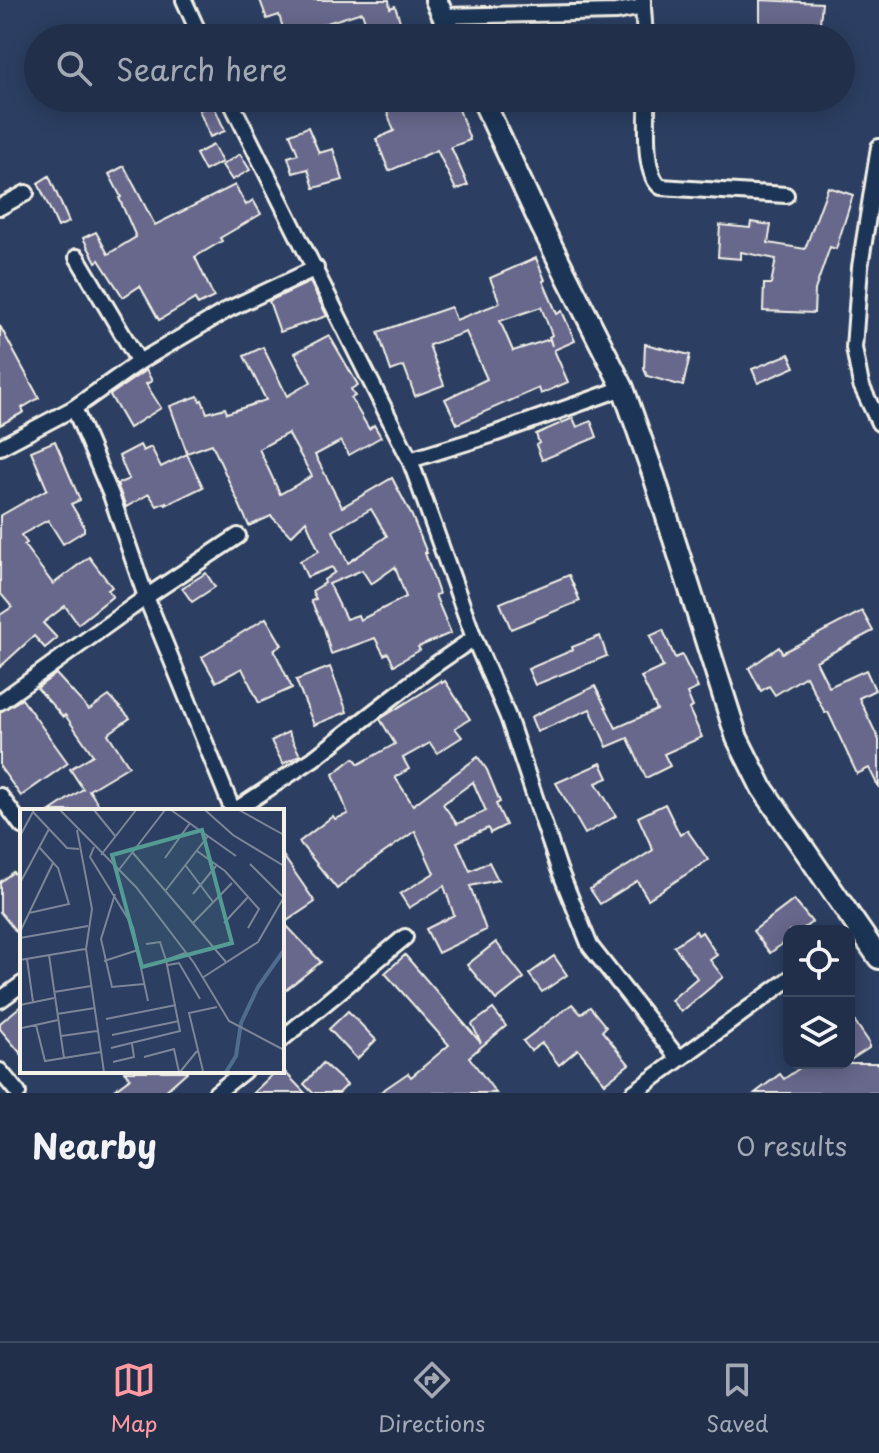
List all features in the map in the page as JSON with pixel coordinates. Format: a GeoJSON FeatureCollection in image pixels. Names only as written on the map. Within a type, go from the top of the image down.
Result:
{"type":"FeatureCollection","features":[{"type":"Feature","properties":{"kind":"street"},"geometry":{"type":"LineString","coordinates":[[184,0],[195,24]]}},
{"type":"Feature","properties":{"kind":"street"},"geometry":{"type":"LineString","coordinates":[[439,8],[616,12],[643,3],[644,24]]}},
{"type":"Feature","properties":{"kind":"street"},"geometry":{"type":"LineString","coordinates":[[236,112],[410,460],[474,638],[508,717],[559,869],[590,946],[678,1058]]}},
{"type":"Feature","properties":{"kind":"street"},"geometry":{"type":"LineString","coordinates":[[489,112],[623,388],[737,738],[762,788],[849,925]]}},
{"type":"Feature","properties":{"kind":"street"},"geometry":{"type":"LineString","coordinates":[[647,112],[649,170],[653,182],[661,187],[786,195]]}},
{"type":"Feature","properties":{"kind":"street"},"geometry":{"type":"LineString","coordinates":[[879,147],[860,267],[854,348],[861,385],[879,423]]}},
{"type":"Feature","properties":{"kind":"street"},"geometry":{"type":"LineString","coordinates":[[0,207],[26,193]]}},
{"type":"Feature","properties":{"kind":"street"},"geometry":{"type":"LineString","coordinates":[[77,257],[139,362]]}},
{"type":"Feature","properties":{"kind":"street"},"geometry":{"type":"LineString","coordinates":[[0,447],[74,408],[139,362],[229,309],[316,268]]}},
{"type":"Feature","properties":{"kind":"street"},"geometry":{"type":"LineString","coordinates":[[410,460],[623,388]]}},
{"type":"Feature","properties":{"kind":"street"},"geometry":{"type":"LineString","coordinates":[[74,408],[111,495],[146,597],[233,809]]}},
{"type":"Feature","properties":{"kind":"street"},"geometry":{"type":"LineString","coordinates":[[0,702],[146,597],[238,536]]}},
{"type":"Feature","properties":{"kind":"street"},"geometry":{"type":"LineString","coordinates":[[237,809],[313,759],[474,638]]}},
{"type":"Feature","properties":{"kind":"street"},"geometry":{"type":"LineString","coordinates":[[0,796],[20,823]]}},
{"type":"Feature","properties":{"kind":"street"},"geometry":{"type":"LineString","coordinates":[[855,934],[879,958]]}},
{"type":"Feature","properties":{"kind":"street"},"geometry":{"type":"LineString","coordinates":[[284,1037],[405,937]]}},
{"type":"Feature","properties":{"kind":"street"},"geometry":{"type":"LineString","coordinates":[[633,1093],[783,983]]}},
{"type":"Feature","properties":{"kind":"street"},"geometry":{"type":"LineString","coordinates":[[0,1000],[20,985]]}},
{"type":"Feature","properties":{"kind":"street"},"geometry":{"type":"LineString","coordinates":[[0,1071],[18,1093]]}},
{"type":"Feature","properties":{"kind":"street"},"geometry":{"type":"LineString","coordinates":[[216,1093],[241,1073]]}},
{"type":"Feature","properties":{"kind":"building"},"geometry":{"type":"Polygon","coordinates":[[[260,0],[389,0],[390,8],[395,6],[401,24],[366,24],[362,12],[324,24],[282,24],[279,15],[267,19],[260,0]]]}},
{"type":"Feature","properties":{"kind":"building"},"geometry":{"type":"Polygon","coordinates":[[[760,0],[822,3],[820,24],[760,24],[760,0]]]}},
{"type":"Feature","properties":{"kind":"building"},"geometry":{"type":"Polygon","coordinates":[[[200,112],[217,112],[225,131],[210,137],[200,112]]]}},
{"type":"Feature","properties":{"kind":"building"},"geometry":{"type":"Polygon","coordinates":[[[387,112],[460,112],[470,140],[451,147],[468,185],[456,190],[437,150],[389,171],[376,139],[394,131],[387,112]]]}},
{"type":"Feature","properties":{"kind":"building"},"geometry":{"type":"Polygon","coordinates":[[[308,127],[319,153],[333,149],[343,180],[314,188],[308,169],[293,173],[288,157],[298,154],[290,134],[308,127]]]}},
{"type":"Feature","properties":{"kind":"building"},"geometry":{"type":"Polygon","coordinates":[[[213,145],[222,162],[205,171],[196,154],[213,145]]]}},
{"type":"Feature","properties":{"kind":"building"},"geometry":{"type":"Polygon","coordinates":[[[240,154],[250,170],[232,180],[222,165],[240,154]]]}},
{"type":"Feature","properties":{"kind":"building"},"geometry":{"type":"Polygon","coordinates":[[[124,166],[155,225],[235,185],[246,205],[253,200],[261,214],[195,257],[214,297],[198,305],[195,299],[159,320],[140,286],[123,297],[99,260],[96,262],[83,238],[96,232],[108,254],[136,237],[109,174],[124,166]]]}},
{"type":"Feature","properties":{"kind":"building"},"geometry":{"type":"Polygon","coordinates":[[[49,176],[69,222],[58,227],[38,183],[49,176]]]}},
{"type":"Feature","properties":{"kind":"building"},"geometry":{"type":"Polygon","coordinates":[[[828,187],[853,195],[836,249],[830,247],[815,290],[814,313],[763,311],[764,284],[771,284],[776,259],[741,252],[741,259],[718,257],[720,225],[750,228],[751,222],[771,225],[768,243],[805,249],[828,187]]]}},
{"type":"Feature","properties":{"kind":"building"},"geometry":{"type":"Polygon","coordinates":[[[536,258],[557,314],[562,311],[575,341],[554,350],[568,382],[541,394],[539,388],[457,424],[445,399],[487,379],[466,332],[429,345],[444,385],[415,396],[404,366],[391,371],[378,332],[451,307],[456,320],[500,303],[490,278],[536,258]],[[541,307],[500,321],[513,351],[550,339],[552,335],[541,307]]]}},
{"type":"Feature","properties":{"kind":"building"},"geometry":{"type":"Polygon","coordinates":[[[310,282],[327,316],[280,332],[269,301],[310,282]]]}},
{"type":"Feature","properties":{"kind":"building"},"geometry":{"type":"Polygon","coordinates":[[[0,326],[39,398],[22,408],[24,412],[0,425],[0,326]]]}},
{"type":"Feature","properties":{"kind":"building"},"geometry":{"type":"Polygon","coordinates":[[[329,335],[358,385],[351,389],[355,396],[351,398],[369,429],[374,425],[381,437],[349,455],[341,441],[315,455],[342,507],[392,478],[427,553],[439,594],[435,595],[451,633],[418,647],[420,650],[394,665],[388,653],[384,655],[375,638],[331,654],[324,628],[311,601],[316,599],[312,591],[335,572],[332,567],[307,577],[300,561],[319,551],[306,521],[291,536],[271,516],[249,526],[212,444],[187,453],[170,406],[198,396],[207,413],[225,408],[227,413],[266,400],[244,356],[263,347],[287,396],[311,382],[295,353],[329,335]],[[288,433],[259,449],[280,494],[312,476],[288,433]],[[371,509],[333,531],[348,563],[387,536],[371,509]],[[395,567],[371,584],[362,570],[329,584],[346,619],[358,615],[360,620],[406,597],[395,567]]]}},
{"type":"Feature","properties":{"kind":"building"},"geometry":{"type":"Polygon","coordinates":[[[645,344],[690,355],[683,386],[647,376],[644,369],[645,344]]]}},
{"type":"Feature","properties":{"kind":"building"},"geometry":{"type":"Polygon","coordinates":[[[789,354],[795,367],[758,383],[752,369],[789,354]]]}},
{"type":"Feature","properties":{"kind":"building"},"geometry":{"type":"Polygon","coordinates":[[[146,370],[152,381],[146,384],[161,408],[129,428],[110,395],[146,370]]]}},
{"type":"Feature","properties":{"kind":"building"},"geometry":{"type":"Polygon","coordinates":[[[573,418],[577,427],[591,421],[597,437],[542,460],[536,445],[539,443],[536,434],[573,418]]]}},
{"type":"Feature","properties":{"kind":"building"},"geometry":{"type":"Polygon","coordinates":[[[55,441],[80,500],[71,504],[84,531],[63,544],[48,520],[21,535],[27,543],[24,545],[53,584],[89,557],[112,587],[108,590],[113,596],[78,624],[65,606],[43,623],[57,638],[45,648],[34,636],[0,667],[0,615],[12,607],[0,593],[0,516],[47,489],[31,451],[55,441]]]}},
{"type":"Feature","properties":{"kind":"building"},"geometry":{"type":"Polygon","coordinates":[[[140,445],[143,451],[151,447],[161,467],[187,454],[203,487],[166,505],[166,502],[157,506],[149,494],[126,507],[117,484],[129,479],[119,456],[140,445]]]}},
{"type":"Feature","properties":{"kind":"building"},"geometry":{"type":"Polygon","coordinates":[[[206,573],[215,587],[192,602],[182,588],[206,573]]]}},
{"type":"Feature","properties":{"kind":"building"},"geometry":{"type":"Polygon","coordinates":[[[569,575],[580,601],[511,629],[500,603],[569,575]]]}},
{"type":"Feature","properties":{"kind":"building"},"geometry":{"type":"Polygon","coordinates":[[[862,611],[873,631],[816,661],[829,687],[866,670],[875,690],[859,698],[879,740],[879,788],[869,768],[857,774],[828,712],[825,713],[806,676],[775,695],[769,686],[761,691],[749,668],[779,647],[782,653],[862,611]]]}},
{"type":"Feature","properties":{"kind":"building"},"geometry":{"type":"Polygon","coordinates":[[[266,618],[282,645],[274,650],[292,688],[259,703],[242,668],[216,682],[202,657],[266,618]]]}},
{"type":"Feature","properties":{"kind":"building"},"geometry":{"type":"Polygon","coordinates":[[[663,630],[675,658],[682,655],[698,688],[687,693],[693,707],[689,709],[702,737],[664,754],[670,766],[646,778],[628,738],[607,747],[590,709],[537,732],[531,717],[595,686],[616,728],[657,710],[641,677],[663,667],[650,636],[663,630]]]}},
{"type":"Feature","properties":{"kind":"building"},"geometry":{"type":"Polygon","coordinates":[[[600,636],[607,656],[535,685],[528,669],[600,636]]]}},
{"type":"Feature","properties":{"kind":"building"},"geometry":{"type":"Polygon","coordinates":[[[330,667],[347,712],[314,725],[296,680],[330,667]]]}},
{"type":"Feature","properties":{"kind":"building"},"geometry":{"type":"Polygon","coordinates":[[[56,674],[89,710],[109,696],[130,718],[108,734],[129,766],[89,790],[102,809],[53,809],[83,789],[70,769],[93,755],[65,715],[63,717],[37,688],[56,674]]]}},
{"type":"Feature","properties":{"kind":"building"},"geometry":{"type":"Polygon","coordinates":[[[445,681],[470,719],[455,728],[462,737],[437,753],[430,743],[403,758],[409,769],[395,777],[413,805],[478,757],[487,770],[500,802],[496,804],[506,825],[490,833],[488,828],[457,842],[470,871],[489,862],[498,880],[470,886],[486,930],[438,953],[426,929],[454,915],[444,886],[409,908],[400,894],[434,873],[415,831],[337,889],[299,842],[333,816],[335,819],[348,814],[333,774],[354,758],[359,764],[395,744],[380,719],[445,681]],[[473,782],[443,804],[457,824],[486,811],[473,782]]]}},
{"type":"Feature","properties":{"kind":"building"},"geometry":{"type":"Polygon","coordinates":[[[22,699],[68,763],[21,796],[0,767],[0,712],[22,699]]]}},
{"type":"Feature","properties":{"kind":"building"},"geometry":{"type":"Polygon","coordinates":[[[288,732],[300,755],[283,764],[271,741],[288,732]]]}},
{"type":"Feature","properties":{"kind":"building"},"geometry":{"type":"Polygon","coordinates":[[[601,763],[608,778],[596,783],[616,816],[585,834],[556,783],[601,763]]]}},
{"type":"Feature","properties":{"kind":"building"},"geometry":{"type":"Polygon","coordinates":[[[665,804],[680,835],[687,830],[708,860],[648,899],[637,881],[600,904],[590,889],[653,850],[638,817],[665,804]]]}},
{"type":"Feature","properties":{"kind":"building"},"geometry":{"type":"Polygon","coordinates":[[[284,857],[315,902],[284,923],[284,857]]]}},
{"type":"Feature","properties":{"kind":"building"},"geometry":{"type":"Polygon","coordinates":[[[13,872],[20,881],[20,937],[0,912],[0,882],[13,872]]]}},
{"type":"Feature","properties":{"kind":"building"},"geometry":{"type":"Polygon","coordinates":[[[794,900],[812,922],[808,925],[783,925],[783,943],[770,953],[753,931],[794,900]]]}},
{"type":"Feature","properties":{"kind":"building"},"geometry":{"type":"Polygon","coordinates":[[[284,923],[321,962],[284,991],[284,923]]]}},
{"type":"Feature","properties":{"kind":"building"},"geometry":{"type":"Polygon","coordinates":[[[696,931],[698,935],[702,932],[717,955],[710,960],[723,977],[681,1012],[671,1000],[697,978],[674,946],[696,931]]]}},
{"type":"Feature","properties":{"kind":"building"},"geometry":{"type":"Polygon","coordinates":[[[496,942],[524,978],[496,1000],[467,965],[496,942]]]}},
{"type":"Feature","properties":{"kind":"building"},"geometry":{"type":"Polygon","coordinates":[[[405,955],[481,1043],[472,1024],[493,1009],[506,1026],[469,1057],[496,1093],[379,1093],[408,1073],[411,1077],[449,1045],[385,973],[405,955]]]}},
{"type":"Feature","properties":{"kind":"building"},"geometry":{"type":"Polygon","coordinates":[[[554,956],[567,975],[542,992],[529,974],[554,956]]]}},
{"type":"Feature","properties":{"kind":"building"},"geometry":{"type":"Polygon","coordinates":[[[572,1004],[581,1014],[590,1007],[606,1027],[602,1031],[629,1064],[605,1083],[578,1049],[559,1065],[542,1043],[531,1051],[523,1041],[572,1004]]]}},
{"type":"Feature","properties":{"kind":"building"},"geometry":{"type":"Polygon","coordinates":[[[20,1007],[20,1053],[0,1029],[0,1023],[20,1007]]]}},
{"type":"Feature","properties":{"kind":"building"},"geometry":{"type":"Polygon","coordinates":[[[348,1011],[376,1040],[357,1059],[329,1029],[348,1011]]]}},
{"type":"Feature","properties":{"kind":"building"},"geometry":{"type":"Polygon","coordinates":[[[855,1022],[869,1042],[869,1048],[855,1057],[855,1022]]]}},
{"type":"Feature","properties":{"kind":"building"},"geometry":{"type":"Polygon","coordinates":[[[323,1063],[347,1085],[339,1093],[313,1093],[304,1084],[323,1063]]]}},
{"type":"Feature","properties":{"kind":"building"},"geometry":{"type":"Polygon","coordinates":[[[855,1063],[879,1063],[879,1093],[755,1093],[780,1074],[784,1079],[798,1069],[855,1069],[855,1063]]]}},
{"type":"Feature","properties":{"kind":"building"},"geometry":{"type":"Polygon","coordinates":[[[284,1071],[305,1093],[253,1093],[274,1073],[284,1071]]]}},
{"type":"Feature","properties":{"kind":"building"},"geometry":{"type":"Polygon","coordinates":[[[126,1073],[186,1073],[163,1093],[110,1093],[130,1078],[126,1073]]]}}]}
